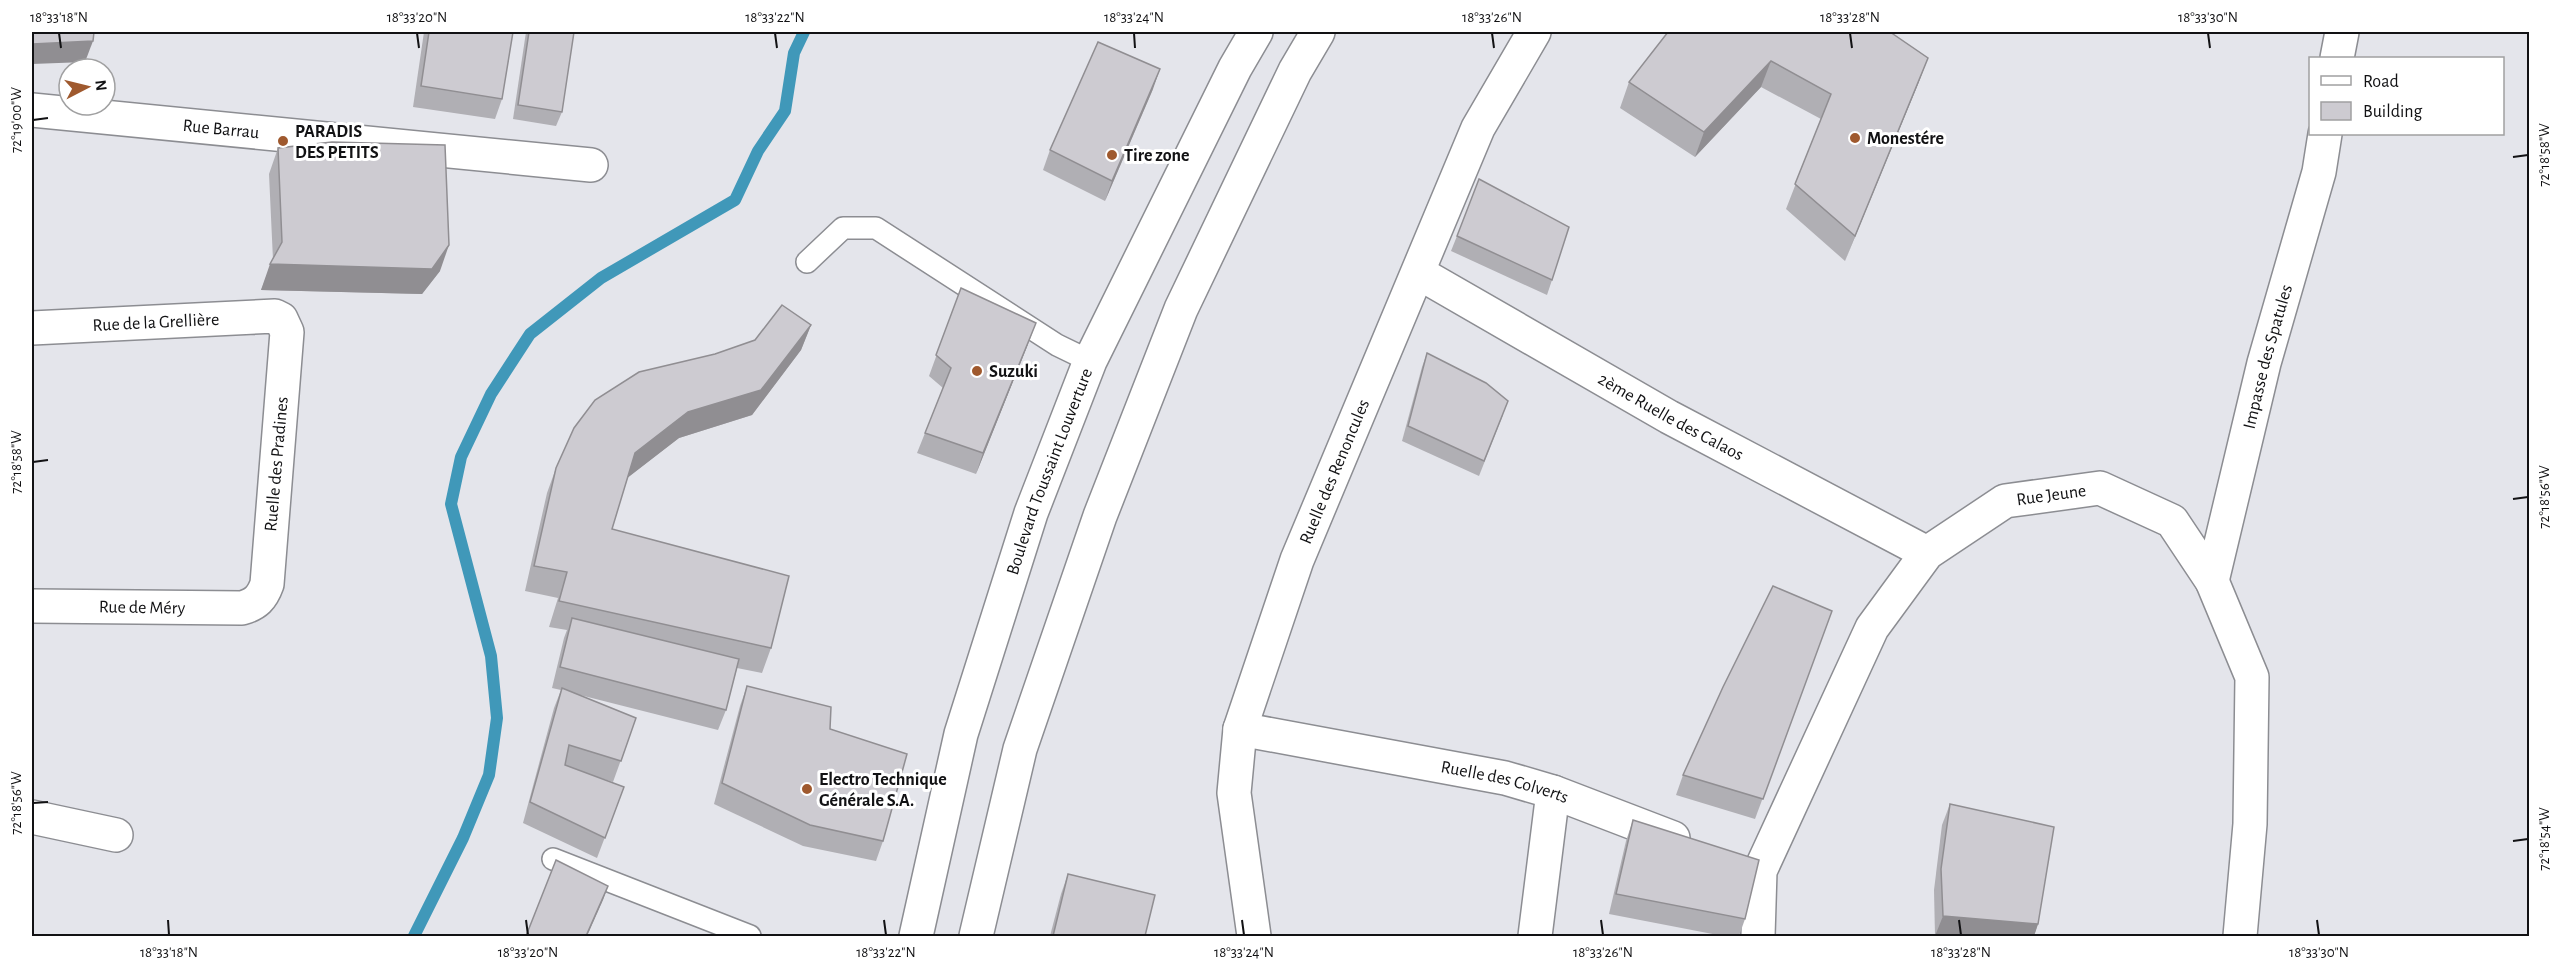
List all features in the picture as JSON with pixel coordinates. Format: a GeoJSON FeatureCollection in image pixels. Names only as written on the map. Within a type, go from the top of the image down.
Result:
{"type":"FeatureCollection","features":[{"type":"Feature","properties":{"kind":"street","name":"Boulevard Toussaint Louverture"},"geometry":{"type":"LineString","coordinates":[[916,936],[961,734],[1031,513],[1090,361],[1235,68],[1256,32]]}},
{"type":"Feature","properties":{"kind":"street"},"geometry":{"type":"LineString","coordinates":[[976,936],[1020,749],[1100,516],[1181,309],[1295,71],[1318,32]]}},
{"type":"Feature","properties":{"kind":"street","name":"Ruelle des Renoncules"},"geometry":{"type":"LineString","coordinates":[[1254,936],[1234,794],[1240,729],[1297,560],[1478,128],[1534,32]]}},
{"type":"Feature","properties":{"kind":"street"},"geometry":{"type":"LineString","coordinates":[[2337,57],[2342,32]]}},
{"type":"Feature","properties":{"kind":"street","name":"Rue Barrau"},"geometry":{"type":"LineString","coordinates":[[32,110],[591,165]]}},
{"type":"Feature","properties":{"kind":"street","name":"Impasse des Spatules"},"geometry":{"type":"LineString","coordinates":[[2212,581],[2264,363],[2319,172],[2325,135]]}},
{"type":"Feature","properties":{"kind":"street","name":"2ème Ruelle des Calaos"},"geometry":{"type":"LineString","coordinates":[[1419,273],[1669,417],[1927,553]]}},
{"type":"Feature","properties":{"kind":"street","name":"Rue de la Grellière"},"geometry":{"type":"LineString","coordinates":[[32,328],[275,316],[281,319]]}},
{"type":"Feature","properties":{"kind":"street","name":"Ruelle des Pradines"},"geometry":{"type":"LineString","coordinates":[[253,605],[263,597],[267,584],[287,332],[281,319]]}},
{"type":"Feature","properties":{"kind":"street","name":"Rue Jeune"},"geometry":{"type":"LineString","coordinates":[[1758,936],[1760,871],[1872,628],[1927,553],[2005,501],[2100,488],[2172,521],[2212,581],[2252,677],[2250,824],[2240,936]]}},
{"type":"Feature","properties":{"kind":"street","name":"Rue de Méry"},"geometry":{"type":"LineString","coordinates":[[32,606],[242,608],[253,605]]}},
{"type":"Feature","properties":{"kind":"street","name":"Ruelle des Colverts"},"geometry":{"type":"LineString","coordinates":[[1240,729],[1505,778],[1553,792],[1760,871]]}},
{"type":"Feature","properties":{"kind":"street"},"geometry":{"type":"LineString","coordinates":[[1535,936],[1553,792]]}},
{"type":"Feature","properties":{"kind":"street"},"geometry":{"type":"LineString","coordinates":[[32,817],[116,835]]}},
{"type":"Feature","properties":{"kind":"lane"},"geometry":{"type":"LineString","coordinates":[[807,261],[843,228],[876,228],[1057,345],[1090,361]]}},
{"type":"Feature","properties":{"kind":"lane"},"geometry":{"type":"LineString","coordinates":[[553,859],[750,936]]}},
{"type":"Feature","properties":{"kind":"building"},"geometry":{"type":"Polygon","coordinates":[[[32,32],[94,32],[93,41],[32,44],[32,32]]]}},
{"type":"Feature","properties":{"kind":"building"},"geometry":{"type":"Polygon","coordinates":[[[429,32],[513,32],[502,99],[421,86],[429,32]]]}},
{"type":"Feature","properties":{"kind":"building"},"geometry":{"type":"Polygon","coordinates":[[[529,32],[574,32],[562,112],[518,105],[529,32]]]}},
{"type":"Feature","properties":{"kind":"building","name":"Monestére"},"geometry":{"type":"Polygon","coordinates":[[[1668,32],[1890,32],[1928,58],[1855,236],[1795,184],[1831,94],[1771,61],[1704,132],[1629,82],[1668,32]]]}},
{"type":"Feature","properties":{"kind":"building"},"geometry":{"type":"Polygon","coordinates":[[[1098,42],[1160,69],[1112,181],[1050,150],[1098,42]]]}},
{"type":"Feature","properties":{"kind":"building"},"geometry":{"type":"Polygon","coordinates":[[[332,142],[445,145],[449,245],[432,269],[270,264],[282,242],[278,148],[332,142]]]}},
{"type":"Feature","properties":{"kind":"building"},"geometry":{"type":"Polygon","coordinates":[[[1479,179],[1569,227],[1552,280],[1457,236],[1479,179]]]}},
{"type":"Feature","properties":{"kind":"building"},"geometry":{"type":"Polygon","coordinates":[[[961,288],[1036,323],[983,453],[925,433],[951,368],[936,355],[961,288]]]}},
{"type":"Feature","properties":{"kind":"building"},"geometry":{"type":"Polygon","coordinates":[[[782,305],[811,325],[761,390],[688,412],[635,453],[612,529],[789,576],[771,648],[559,601],[567,572],[534,566],[556,468],[574,428],[595,400],[639,372],[715,354],[755,340],[782,305]]]}},
{"type":"Feature","properties":{"kind":"building"},"geometry":{"type":"Polygon","coordinates":[[[1427,353],[1486,383],[1508,401],[1484,461],[1408,426],[1427,353]]]}},
{"type":"Feature","properties":{"kind":"building"},"geometry":{"type":"Polygon","coordinates":[[[1773,586],[1832,611],[1763,799],[1683,775],[1773,586]]]}},
{"type":"Feature","properties":{"kind":"building"},"geometry":{"type":"Polygon","coordinates":[[[572,618],[739,659],[726,710],[560,667],[572,618]]]}},
{"type":"Feature","properties":{"kind":"building","name":"Electro Technique Générale S.A."},"geometry":{"type":"Polygon","coordinates":[[[747,686],[831,707],[830,729],[907,754],[883,841],[810,825],[722,783],[747,686]]]}},
{"type":"Feature","properties":{"kind":"building"},"geometry":{"type":"Polygon","coordinates":[[[562,688],[636,718],[621,761],[569,745],[565,765],[624,787],[605,838],[530,802],[562,688]]]}},
{"type":"Feature","properties":{"kind":"building"},"geometry":{"type":"Polygon","coordinates":[[[1950,804],[2054,827],[2038,924],[1943,916],[1941,869],[1950,804]]]}},
{"type":"Feature","properties":{"kind":"building"},"geometry":{"type":"Polygon","coordinates":[[[1633,820],[1759,860],[1745,919],[1616,894],[1633,820]]]}},
{"type":"Feature","properties":{"kind":"building"},"geometry":{"type":"Polygon","coordinates":[[[556,860],[608,886],[586,936],[526,936],[556,860]]]}},
{"type":"Feature","properties":{"kind":"building"},"geometry":{"type":"Polygon","coordinates":[[[1068,874],[1155,895],[1145,936],[1053,936],[1068,874]]]}},
{"type":"Feature","properties":{"kind":"waterway"},"geometry":{"type":"LineString","coordinates":[[414,936],[463,838],[489,775],[497,718],[491,656],[451,504],[461,457],[491,394],[530,334],[601,278],[735,200],[758,151],[785,111],[794,53],[804,32]]}},
{"type":"Feature","properties":{"kind":"place","name":"Monestére"},"geometry":{"type":"Point","coordinates":[1855,138]}},
{"type":"Feature","properties":{"kind":"place","name":"PARADIS DES PETITS"},"geometry":{"type":"Point","coordinates":[283,141]}},
{"type":"Feature","properties":{"kind":"place","name":"Tire zone"},"geometry":{"type":"Point","coordinates":[1112,155]}},
{"type":"Feature","properties":{"kind":"place","name":"Suzuki"},"geometry":{"type":"Point","coordinates":[977,371]}},
{"type":"Feature","properties":{"kind":"place","name":"Electro Technique Générale S.A."},"geometry":{"type":"Point","coordinates":[807,789]}}]}
